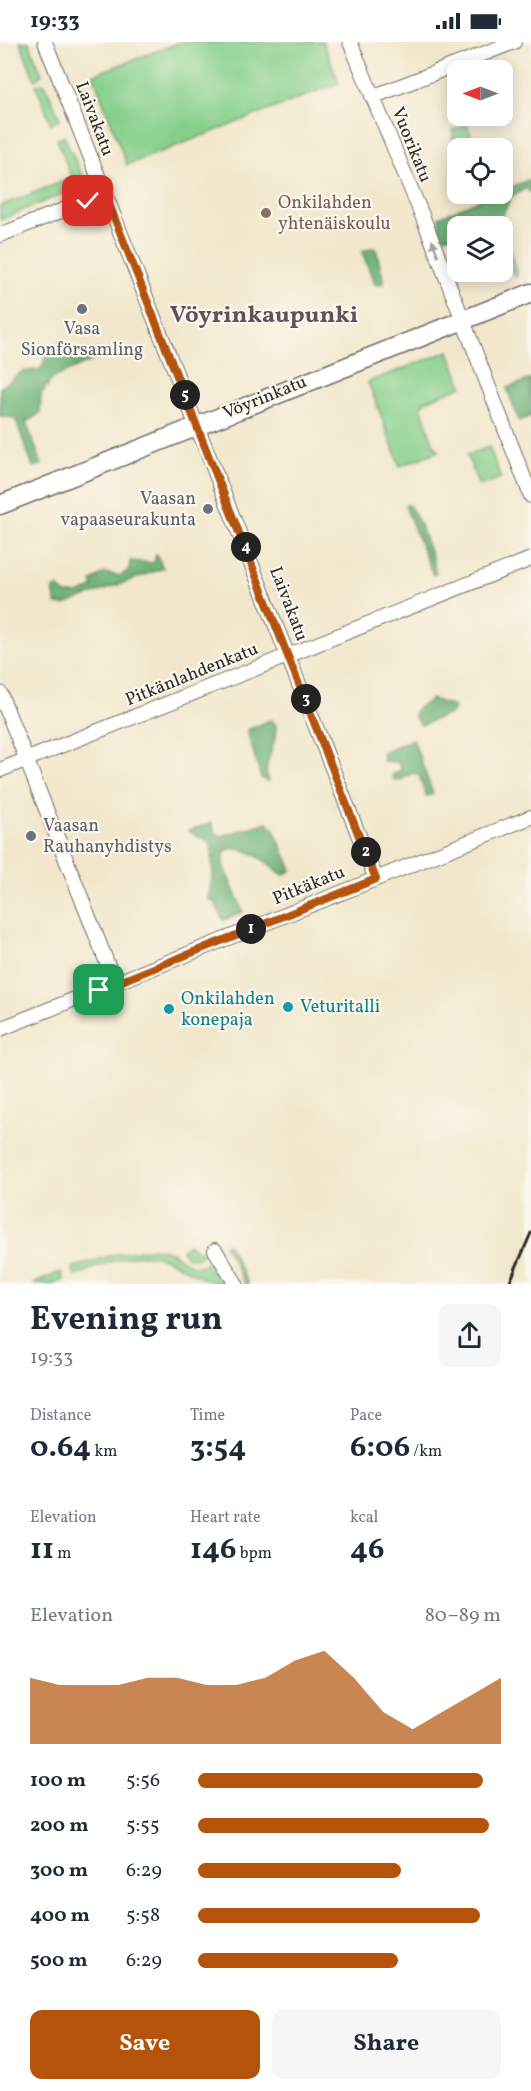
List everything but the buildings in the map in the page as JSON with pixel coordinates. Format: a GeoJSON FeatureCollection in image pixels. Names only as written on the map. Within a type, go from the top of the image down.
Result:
{"type":"FeatureCollection","features":[{"type":"Feature","properties":{"kind":"main road","name":"Vöyrinkatu"},"geometry":{"type":"LineString","coordinates":[[0,505],[531,293]]}},
{"type":"Feature","properties":{"kind":"street","name":"Laivakatu"},"geometry":{"type":"LineString","coordinates":[[45,42],[376,879]]}},
{"type":"Feature","properties":{"kind":"street","name":"Vuorikatu"},"geometry":{"type":"LineString","coordinates":[[350,42],[426,225],[531,496]]}},
{"type":"Feature","properties":{"kind":"street"},"geometry":{"type":"LineString","coordinates":[[372,97],[514,42]]}},
{"type":"Feature","properties":{"kind":"street"},"geometry":{"type":"LineString","coordinates":[[0,235],[105,194]]}},
{"type":"Feature","properties":{"kind":"street","name":"Pitkänlahdenkatu"},"geometry":{"type":"LineString","coordinates":[[0,770],[531,559]]}},
{"type":"Feature","properties":{"kind":"street"},"geometry":{"type":"LineString","coordinates":[[0,693],[115,984]]}},
{"type":"Feature","properties":{"kind":"street","name":"Pitkäkatu"},"geometry":{"type":"LineString","coordinates":[[0,1029],[531,817]]}},
{"type":"Feature","properties":{"kind":"street"},"geometry":{"type":"LineString","coordinates":[[215,1250],[236,1284]]}},
{"type":"Feature","properties":{"kind":"green space"},"geometry":{"type":"Polygon","coordinates":[[[20,42],[29,42],[42,75],[35,80],[20,42]]]}},
{"type":"Feature","properties":{"kind":"green space"},"geometry":{"type":"Polygon","coordinates":[[[181,42],[323,42],[339,83],[127,165],[93,75],[181,42]]]}},
{"type":"Feature","properties":{"kind":"green space"},"geometry":{"type":"Polygon","coordinates":[[[45,84],[60,119],[51,124],[36,85],[45,84]]]}},
{"type":"Feature","properties":{"kind":"green space"},"geometry":{"type":"Polygon","coordinates":[[[467,126],[472,138],[453,138],[453,130],[467,126]]]}},
{"type":"Feature","properties":{"kind":"green space"},"geometry":{"type":"Polygon","coordinates":[[[64,136],[84,179],[82,186],[0,220],[0,206],[72,178],[57,139],[64,136]]]}},
{"type":"Feature","properties":{"kind":"green space"},"geometry":{"type":"Polygon","coordinates":[[[531,179],[531,194],[527,188],[513,195],[513,186],[531,179]]]}},
{"type":"Feature","properties":{"kind":"green space"},"geometry":{"type":"Polygon","coordinates":[[[470,204],[508,204],[502,216],[447,216],[447,236],[445,237],[440,230],[439,217],[470,204]]]}},
{"type":"Feature","properties":{"kind":"green space"},"geometry":{"type":"Polygon","coordinates":[[[371,248],[376,249],[384,282],[380,285],[375,284],[362,252],[371,248]]]}},
{"type":"Feature","properties":{"kind":"green space"},"geometry":{"type":"Polygon","coordinates":[[[513,261],[517,273],[516,277],[513,273],[513,261]]]}},
{"type":"Feature","properties":{"kind":"green space"},"geometry":{"type":"Polygon","coordinates":[[[57,345],[68,348],[75,355],[99,350],[96,359],[53,378],[41,394],[40,413],[26,422],[42,465],[33,467],[15,418],[0,416],[0,388],[22,372],[41,369],[49,349],[57,345]]]}},
{"type":"Feature","properties":{"kind":"green space"},"geometry":{"type":"Polygon","coordinates":[[[449,351],[462,386],[425,401],[421,407],[433,443],[439,451],[400,466],[368,382],[449,351]]]}},
{"type":"Feature","properties":{"kind":"green space"},"geometry":{"type":"Polygon","coordinates":[[[531,379],[531,416],[519,421],[507,388],[531,379]]]}},
{"type":"Feature","properties":{"kind":"green space"},"geometry":{"type":"Polygon","coordinates":[[[489,447],[501,478],[479,486],[467,455],[489,447]]]}},
{"type":"Feature","properties":{"kind":"green space"},"geometry":{"type":"Polygon","coordinates":[[[408,505],[416,517],[429,548],[436,573],[433,575],[405,506],[408,505]]]}},
{"type":"Feature","properties":{"kind":"green space"},"geometry":{"type":"Polygon","coordinates":[[[156,554],[163,568],[64,605],[56,604],[53,589],[58,587],[66,594],[77,594],[93,588],[92,581],[105,573],[120,576],[129,570],[130,561],[154,563],[156,554]]]}},
{"type":"Feature","properties":{"kind":"green space"},"geometry":{"type":"Polygon","coordinates":[[[432,699],[454,707],[452,713],[421,725],[414,716],[415,710],[432,699]]]}},
{"type":"Feature","properties":{"kind":"green space"},"geometry":{"type":"Polygon","coordinates":[[[271,720],[276,725],[276,734],[267,766],[268,782],[261,778],[247,730],[271,720]]]}},
{"type":"Feature","properties":{"kind":"green space"},"geometry":{"type":"Polygon","coordinates":[[[413,739],[433,794],[426,796],[419,775],[413,773],[400,780],[394,780],[392,776],[401,769],[398,762],[383,761],[382,752],[413,739]]]}},
{"type":"Feature","properties":{"kind":"green space"},"geometry":{"type":"Polygon","coordinates":[[[267,822],[273,828],[292,870],[283,875],[247,851],[231,849],[224,852],[223,865],[243,912],[223,920],[215,902],[208,899],[213,872],[211,843],[188,831],[212,823],[215,833],[222,836],[267,822]]]}},
{"type":"Feature","properties":{"kind":"green space"},"geometry":{"type":"Polygon","coordinates":[[[188,1244],[203,1254],[198,1258],[188,1257],[182,1250],[188,1244]]]}},
{"type":"Feature","properties":{"kind":"green space"},"geometry":{"type":"Polygon","coordinates":[[[224,1244],[228,1244],[248,1284],[245,1284],[224,1244]]]}},
{"type":"Feature","properties":{"kind":"green space"},"geometry":{"type":"Polygon","coordinates":[[[154,1248],[171,1252],[195,1266],[211,1260],[227,1284],[211,1282],[157,1256],[133,1256],[75,1276],[72,1268],[116,1254],[154,1248]]]}},
{"type":"Feature","properties":{"kind":"green space"},"geometry":{"type":"Polygon","coordinates":[[[61,1272],[64,1280],[53,1284],[32,1284],[61,1272]]]}},
{"type":"Feature","properties":{"kind":"railway"},"geometry":{"type":"LineString","coordinates":[[509,1284],[531,1233]]}},
{"type":"Feature","properties":{"kind":"place","name":"Onkilahden yhtenäiskoulu"},"geometry":{"type":"Point","coordinates":[266,213]}},
{"type":"Feature","properties":{"kind":"place","name":"Vasa Sionförsamling"},"geometry":{"type":"Point","coordinates":[82,309]}},
{"type":"Feature","properties":{"kind":"place","name":"Vaasan vapaaseurakunta"},"geometry":{"type":"Point","coordinates":[208,509]}},
{"type":"Feature","properties":{"kind":"place","name":"Vaasan Rauhanyhdistys"},"geometry":{"type":"Point","coordinates":[31,836]}},
{"type":"Feature","properties":{"kind":"place","name":"Veturitalli"},"geometry":{"type":"Point","coordinates":[288,1007]}},
{"type":"Feature","properties":{"kind":"place","name":"Onkilahden konepaja"},"geometry":{"type":"Point","coordinates":[169,1009]}},
{"type":"Feature","properties":{"kind":"district","name":"Vöyrinkaupunki"},"geometry":{"type":"Point","coordinates":[264,316]}},
{"type":"Feature","properties":{"kind":"route"},"geometry":{"type":"LineString","coordinates":[[88,201],[105,194],[376,879],[99,990]]}}]}
